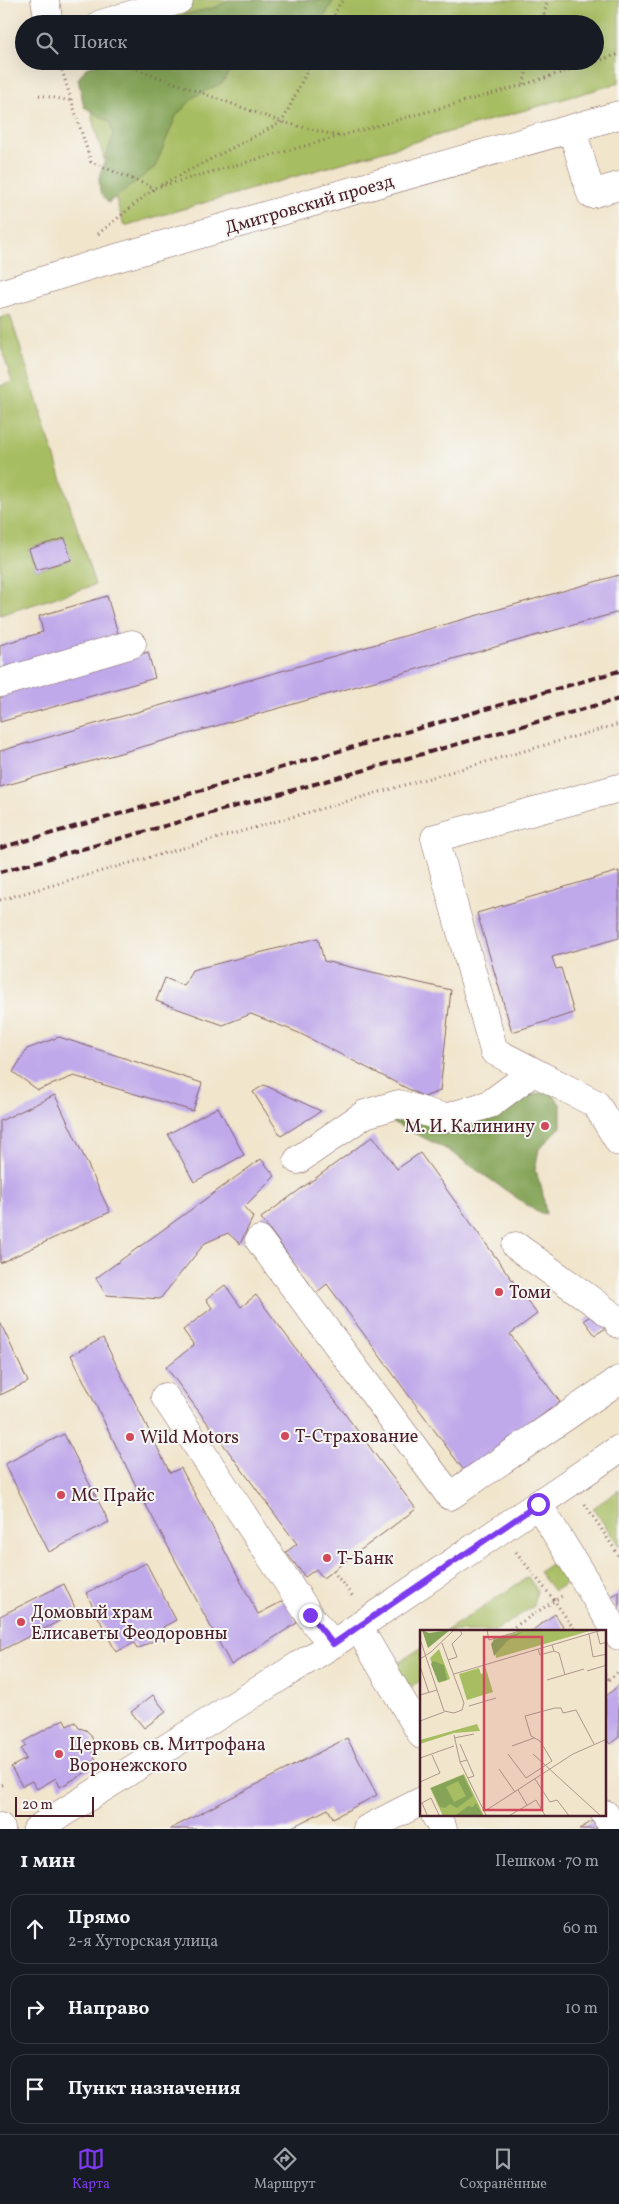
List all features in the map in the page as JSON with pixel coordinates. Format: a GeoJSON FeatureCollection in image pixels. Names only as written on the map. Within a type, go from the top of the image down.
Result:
{"type":"FeatureCollection","features":[{"type":"Feature","properties":{"kind":"street"},"geometry":{"type":"LineString","coordinates":[[45,0],[48,15]]}},
{"type":"Feature","properties":{"kind":"street"},"geometry":{"type":"LineString","coordinates":[[130,15],[179,0]]}},
{"type":"Feature","properties":{"kind":"street","name":"Дмитровский проезд"},"geometry":{"type":"LineString","coordinates":[[0,294],[92,265],[619,115]]}},
{"type":"Feature","properties":{"kind":"street"},"geometry":{"type":"LineString","coordinates":[[572,129],[591,194],[619,186]]}},
{"type":"Feature","properties":{"kind":"street"},"geometry":{"type":"LineString","coordinates":[[0,683],[132,644]]}},
{"type":"Feature","properties":{"kind":"street"},"geometry":{"type":"LineString","coordinates":[[619,788],[435,838],[494,1051],[596,1104],[619,1142]]}},
{"type":"Feature","properties":{"kind":"street"},"geometry":{"type":"LineString","coordinates":[[298,1160],[365,1114],[399,1104],[444,1118],[490,1104],[533,1072]]}},
{"type":"Feature","properties":{"kind":"street"},"geometry":{"type":"LineString","coordinates":[[260,1240],[450,1496],[619,1380]]}},
{"type":"Feature","properties":{"kind":"street"},"geometry":{"type":"LineString","coordinates":[[516,1246],[616,1319],[619,1324]]}},
{"type":"Feature","properties":{"kind":"street"},"geometry":{"type":"LineString","coordinates":[[165,1397],[314,1622],[333,1644]]}},
{"type":"Feature","properties":{"kind":"street"},"geometry":{"type":"LineString","coordinates":[[37,1829],[333,1644],[619,1449]]}},
{"type":"Feature","properties":{"kind":"street"},"geometry":{"type":"LineString","coordinates":[[538,1504],[584,1583],[619,1636]]}},
{"type":"Feature","properties":{"kind":"street"},"geometry":{"type":"LineString","coordinates":[[358,1627],[420,1732]]}},
{"type":"Feature","properties":{"kind":"street"},"geometry":{"type":"LineString","coordinates":[[367,1829],[420,1802]]}},
{"type":"Feature","properties":{"kind":"street"},"geometry":{"type":"LineString","coordinates":[[436,1816],[443,1829]]}},
{"type":"Feature","properties":{"kind":"street"},"geometry":{"type":"LineString","coordinates":[[606,1816],[614,1829]]}},
{"type":"Feature","properties":{"kind":"path"},"geometry":{"type":"LineString","coordinates":[[334,15],[340,3],[344,0]]}},
{"type":"Feature","properties":{"kind":"path"},"geometry":{"type":"LineString","coordinates":[[544,15],[548,0]]}},
{"type":"Feature","properties":{"kind":"path"},"geometry":{"type":"LineString","coordinates":[[604,59],[619,54]]}},
{"type":"Feature","properties":{"kind":"path"},"geometry":{"type":"LineString","coordinates":[[62,70],[91,162],[154,188],[523,85],[569,70]]}},
{"type":"Feature","properties":{"kind":"path"},"geometry":{"type":"LineString","coordinates":[[139,70],[282,122],[338,137]]}},
{"type":"Feature","properties":{"kind":"path"},"geometry":{"type":"LineString","coordinates":[[93,238],[154,188],[282,122],[308,70]]}},
{"type":"Feature","properties":{"kind":"path"},"geometry":{"type":"LineString","coordinates":[[523,85],[527,70]]}},
{"type":"Feature","properties":{"kind":"path"},"geometry":{"type":"LineString","coordinates":[[38,95],[72,101]]}},
{"type":"Feature","properties":{"kind":"path"},"geometry":{"type":"LineString","coordinates":[[0,900],[619,724]]}},
{"type":"Feature","properties":{"kind":"path"},"geometry":{"type":"LineString","coordinates":[[582,1499],[619,1556]]}},
{"type":"Feature","properties":{"kind":"path"},"geometry":{"type":"LineString","coordinates":[[513,1548],[554,1600],[575,1630]]}},
{"type":"Feature","properties":{"kind":"path"},"geometry":{"type":"LineString","coordinates":[[333,1571],[353,1597]]}},
{"type":"Feature","properties":{"kind":"path"},"geometry":{"type":"LineString","coordinates":[[509,1630],[554,1600],[584,1583]]}},
{"type":"Feature","properties":{"kind":"path"},"geometry":{"type":"LineString","coordinates":[[606,1682],[619,1671]]}},
{"type":"Feature","properties":{"kind":"path"},"geometry":{"type":"LineString","coordinates":[[606,1676],[609,1680]]}},
{"type":"Feature","properties":{"kind":"green space"},"geometry":{"type":"Polygon","coordinates":[[[187,0],[619,0],[619,83],[124,226],[92,119],[96,70],[604,70],[604,15],[135,15],[187,0]]]}},
{"type":"Feature","properties":{"kind":"green space"},"geometry":{"type":"Polygon","coordinates":[[[229,0],[334,0],[325,15],[184,15],[216,7],[229,0]]]}},
{"type":"Feature","properties":{"kind":"green space"},"geometry":{"type":"Polygon","coordinates":[[[85,70],[230,70],[222,83],[195,96],[176,116],[155,167],[108,203],[100,192],[99,178],[113,135],[110,122],[84,107],[78,79],[85,70]]]}},
{"type":"Feature","properties":{"kind":"green space"},"geometry":{"type":"Polygon","coordinates":[[[10,315],[95,585],[0,615],[0,386],[12,382],[0,343],[0,318],[10,315]],[[64,538],[29,549],[36,570],[71,560],[64,538]]]}},
{"type":"Feature","properties":{"kind":"green space"},"geometry":{"type":"Polygon","coordinates":[[[551,1090],[561,1106],[561,1127],[539,1149],[535,1170],[542,1189],[546,1214],[537,1212],[448,1150],[392,1122],[397,1114],[426,1119],[443,1135],[453,1123],[498,1105],[513,1106],[524,1097],[551,1090]]]}},
{"type":"Feature","properties":{"kind":"green space"},"geometry":{"type":"Polygon","coordinates":[[[619,1490],[619,1546],[593,1508],[619,1490]]]}},
{"type":"Feature","properties":{"kind":"green space"},"geometry":{"type":"Polygon","coordinates":[[[561,1556],[575,1578],[554,1591],[539,1572],[561,1556]]]}},
{"type":"Feature","properties":{"kind":"green space"},"geometry":{"type":"Polygon","coordinates":[[[528,1577],[537,1590],[534,1606],[497,1630],[448,1630],[528,1577]]]}},
{"type":"Feature","properties":{"kind":"green space"},"geometry":{"type":"Polygon","coordinates":[[[420,1649],[420,1681],[408,1689],[393,1666],[420,1649]]]}},
{"type":"Feature","properties":{"kind":"building"},"geometry":{"type":"Polygon","coordinates":[[[65,538],[71,560],[36,570],[29,549],[65,538]]]}},
{"type":"Feature","properties":{"kind":"building"},"geometry":{"type":"Polygon","coordinates":[[[619,575],[619,612],[0,787],[0,751],[619,575]]]}},
{"type":"Feature","properties":{"kind":"building"},"geometry":{"type":"Polygon","coordinates":[[[107,596],[119,637],[0,671],[0,645],[43,632],[39,616],[107,596]]]}},
{"type":"Feature","properties":{"kind":"building"},"geometry":{"type":"Polygon","coordinates":[[[148,652],[155,678],[0,722],[0,694],[148,652]]]}},
{"type":"Feature","properties":{"kind":"building"},"geometry":{"type":"Polygon","coordinates":[[[619,871],[619,938],[552,957],[556,969],[561,968],[574,1013],[512,1032],[477,913],[619,871]]]}},
{"type":"Feature","properties":{"kind":"building"},"geometry":{"type":"Polygon","coordinates":[[[318,938],[324,961],[451,990],[440,1091],[424,1097],[299,1033],[251,1014],[223,1025],[156,1001],[165,978],[184,986],[192,970],[318,938]]]}},
{"type":"Feature","properties":{"kind":"building"},"geometry":{"type":"Polygon","coordinates":[[[59,1037],[202,1083],[193,1111],[74,1076],[38,1090],[13,1072],[27,1049],[59,1037]]]}},
{"type":"Feature","properties":{"kind":"building"},"geometry":{"type":"Polygon","coordinates":[[[264,1085],[321,1111],[281,1136],[253,1092],[264,1085]]]}},
{"type":"Feature","properties":{"kind":"building"},"geometry":{"type":"Polygon","coordinates":[[[55,1095],[110,1212],[0,1263],[0,1121],[55,1095]]]}},
{"type":"Feature","properties":{"kind":"building"},"geometry":{"type":"Polygon","coordinates":[[[218,1107],[244,1155],[194,1182],[168,1134],[218,1107]]]}},
{"type":"Feature","properties":{"kind":"building"},"geometry":{"type":"Polygon","coordinates":[[[373,1136],[397,1169],[420,1153],[537,1314],[510,1334],[560,1402],[465,1472],[327,1284],[316,1293],[261,1218],[373,1136]]]}},
{"type":"Feature","properties":{"kind":"building"},"geometry":{"type":"Polygon","coordinates":[[[261,1159],[275,1176],[244,1207],[253,1217],[240,1244],[228,1233],[205,1243],[160,1299],[106,1295],[96,1278],[261,1159]]]}},
{"type":"Feature","properties":{"kind":"building"},"geometry":{"type":"Polygon","coordinates":[[[225,1285],[241,1307],[256,1295],[416,1509],[323,1578],[316,1569],[305,1577],[286,1552],[297,1544],[166,1367],[194,1345],[183,1330],[212,1308],[206,1299],[225,1285]]]}},
{"type":"Feature","properties":{"kind":"building"},"geometry":{"type":"Polygon","coordinates":[[[599,1311],[609,1326],[595,1335],[584,1320],[599,1311]]]}},
{"type":"Feature","properties":{"kind":"building"},"geometry":{"type":"Polygon","coordinates":[[[0,1322],[28,1382],[0,1395],[0,1322]]]}},
{"type":"Feature","properties":{"kind":"building"},"geometry":{"type":"Polygon","coordinates":[[[103,1338],[170,1473],[181,1468],[258,1614],[285,1600],[297,1623],[231,1665],[137,1488],[71,1355],[103,1338]]]}},
{"type":"Feature","properties":{"kind":"building"},"geometry":{"type":"Polygon","coordinates":[[[64,1434],[109,1522],[49,1552],[5,1464],[64,1434]]]}},
{"type":"Feature","properties":{"kind":"building"},"geometry":{"type":"Polygon","coordinates":[[[146,1563],[176,1620],[163,1627],[167,1634],[137,1649],[134,1643],[116,1652],[86,1593],[146,1563]]]}},
{"type":"Feature","properties":{"kind":"building"},"geometry":{"type":"Polygon","coordinates":[[[64,1584],[77,1612],[0,1651],[0,1616],[64,1584]]]}},
{"type":"Feature","properties":{"kind":"building"},"geometry":{"type":"Polygon","coordinates":[[[619,1592],[619,1613],[609,1598],[619,1592]]]}},
{"type":"Feature","properties":{"kind":"building"},"geometry":{"type":"Polygon","coordinates":[[[555,1614],[566,1630],[533,1630],[555,1614]]]}},
{"type":"Feature","properties":{"kind":"building"},"geometry":{"type":"Polygon","coordinates":[[[619,1685],[619,1737],[610,1744],[606,1739],[606,1696],[619,1685]]]}},
{"type":"Feature","properties":{"kind":"building"},"geometry":{"type":"Polygon","coordinates":[[[153,1695],[166,1712],[144,1728],[131,1712],[153,1695]]]}},
{"type":"Feature","properties":{"kind":"building","name":"Церковь св. Митрофана Воронежского"},"geometry":{"type":"Polygon","coordinates":[[[64,1719],[67,1726],[75,1722],[79,1728],[86,1730],[90,1734],[93,1740],[91,1749],[96,1760],[88,1764],[92,1769],[60,1787],[56,1778],[37,1789],[32,1781],[22,1786],[11,1767],[26,1759],[21,1749],[26,1746],[23,1742],[64,1719]]]}},
{"type":"Feature","properties":{"kind":"building"},"geometry":{"type":"Polygon","coordinates":[[[347,1738],[377,1795],[333,1818],[328,1809],[288,1829],[170,1829],[347,1738]]]}},
{"type":"Feature","properties":{"kind":"building"},"geometry":{"type":"Polygon","coordinates":[[[593,1821],[597,1829],[579,1829],[593,1821]]]}},
{"type":"Feature","properties":{"kind":"railway"},"geometry":{"type":"LineString","coordinates":[[0,848],[619,671]]}},
{"type":"Feature","properties":{"kind":"railway"},"geometry":{"type":"LineString","coordinates":[[0,872],[619,699]]}},
{"type":"Feature","properties":{"kind":"place","name":"М. И. Калинину"},"geometry":{"type":"Point","coordinates":[545,1126]}},
{"type":"Feature","properties":{"kind":"place","name":"Томи"},"geometry":{"type":"Point","coordinates":[499,1292]}},
{"type":"Feature","properties":{"kind":"place","name":"Т‑Страхование"},"geometry":{"type":"Point","coordinates":[285,1436]}},
{"type":"Feature","properties":{"kind":"place","name":"Wild Motors"},"geometry":{"type":"Point","coordinates":[130,1437]}},
{"type":"Feature","properties":{"kind":"place","name":"МС Прайс"},"geometry":{"type":"Point","coordinates":[61,1495]}},
{"type":"Feature","properties":{"kind":"place","name":"Т-Банк"},"geometry":{"type":"Point","coordinates":[327,1558]}},
{"type":"Feature","properties":{"kind":"place","name":"Домовый храм Елисаветы Феодоровны"},"geometry":{"type":"Point","coordinates":[21,1622]}},
{"type":"Feature","properties":{"kind":"place","name":"Церковь св. Митрофана Воронежского"},"geometry":{"type":"Point","coordinates":[59,1754]}},
{"type":"Feature","properties":{"kind":"route"},"geometry":{"type":"LineString","coordinates":[[310,1615],[333,1644],[538,1504]]}}]}
